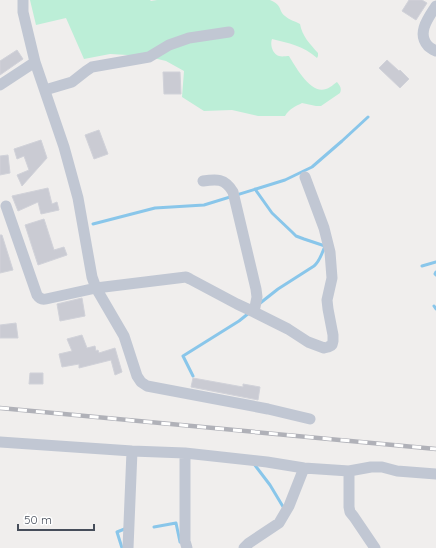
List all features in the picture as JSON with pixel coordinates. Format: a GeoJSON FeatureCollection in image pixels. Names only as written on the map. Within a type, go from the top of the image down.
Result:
{"type":"FeatureCollection","features":[{"type":"Feature","properties":{"kind":"street"},"geometry":{"type":"LineString","coordinates":[[23,0],[24,12],[35,62],[64,147],[78,198],[92,277],[96,288],[124,336],[137,376],[141,382],[147,386],[268,409],[310,419]]}},
{"type":"Feature","properties":{"kind":"street"},"geometry":{"type":"LineString","coordinates":[[436,6],[423,28],[424,40],[428,46],[436,51]]}},
{"type":"Feature","properties":{"kind":"street"},"geometry":{"type":"LineString","coordinates":[[45,90],[72,82],[92,67],[148,57],[169,45],[189,38],[228,32]]}},
{"type":"Feature","properties":{"kind":"street"},"geometry":{"type":"LineString","coordinates":[[0,85],[35,62]]}},
{"type":"Feature","properties":{"kind":"street"},"geometry":{"type":"LineString","coordinates":[[6,206],[39,298],[44,299],[96,288],[186,277],[236,304],[288,329],[308,342],[324,348],[332,345],[333,341],[328,309],[332,278],[330,252],[326,233],[305,177]]}},
{"type":"Feature","properties":{"kind":"street"},"geometry":{"type":"LineString","coordinates":[[203,182],[215,179],[220,180],[230,186],[233,192],[256,284],[257,297],[254,312]]}},
{"type":"Feature","properties":{"kind":"street"},"geometry":{"type":"LineString","coordinates":[[0,442],[185,453],[267,462],[304,468],[349,471],[371,467],[436,474]]}},
{"type":"Feature","properties":{"kind":"street"},"geometry":{"type":"LineString","coordinates":[[128,548],[132,451]]}},
{"type":"Feature","properties":{"kind":"street"},"geometry":{"type":"LineString","coordinates":[[185,453],[185,541],[187,548]]}},
{"type":"Feature","properties":{"kind":"street"},"geometry":{"type":"LineString","coordinates":[[243,548],[249,542],[279,523],[289,506],[304,468]]}},
{"type":"Feature","properties":{"kind":"street"},"geometry":{"type":"LineString","coordinates":[[349,471],[348,508],[375,548]]}},
{"type":"Feature","properties":{"kind":"green space"},"geometry":{"type":"Polygon","coordinates":[[[30,0],[270,0],[279,6],[283,14],[300,24],[304,36],[318,53],[318,56],[317,58],[301,48],[272,39],[271,46],[273,51],[280,56],[289,56],[304,78],[315,88],[320,90],[326,89],[337,82],[341,91],[321,106],[302,103],[285,116],[258,116],[232,110],[204,111],[182,97],[184,71],[166,61],[145,56],[110,54],[84,59],[66,18],[36,25],[30,0]]]}},
{"type":"Feature","properties":{"kind":"building"},"geometry":{"type":"Polygon","coordinates":[[[409,0],[422,0],[427,3],[416,20],[402,11],[409,0]]]}},
{"type":"Feature","properties":{"kind":"building"},"geometry":{"type":"Polygon","coordinates":[[[17,50],[23,59],[0,75],[0,61],[17,50]]]}},
{"type":"Feature","properties":{"kind":"building"},"geometry":{"type":"Polygon","coordinates":[[[387,60],[409,79],[400,88],[379,68],[387,60]]]}},
{"type":"Feature","properties":{"kind":"building"},"geometry":{"type":"Polygon","coordinates":[[[163,72],[180,72],[181,94],[164,94],[163,72]]]}},
{"type":"Feature","properties":{"kind":"building"},"geometry":{"type":"Polygon","coordinates":[[[99,130],[108,154],[94,159],[85,135],[99,130]]]}},
{"type":"Feature","properties":{"kind":"building"},"geometry":{"type":"Polygon","coordinates":[[[41,140],[47,158],[22,186],[17,175],[29,170],[24,156],[17,159],[14,149],[41,140]]]}},
{"type":"Feature","properties":{"kind":"building"},"geometry":{"type":"Polygon","coordinates":[[[8,155],[10,173],[0,175],[0,156],[8,155]]]}},
{"type":"Feature","properties":{"kind":"building"},"geometry":{"type":"Polygon","coordinates":[[[48,188],[52,204],[57,202],[59,210],[41,214],[38,202],[18,211],[12,196],[48,188]]]}},
{"type":"Feature","properties":{"kind":"building"},"geometry":{"type":"Polygon","coordinates":[[[44,219],[54,250],[64,247],[67,255],[38,265],[25,225],[44,219]]]}},
{"type":"Feature","properties":{"kind":"building"},"geometry":{"type":"Polygon","coordinates":[[[0,235],[2,235],[13,270],[0,273],[0,235]]]}},
{"type":"Feature","properties":{"kind":"building"},"geometry":{"type":"Polygon","coordinates":[[[82,298],[85,316],[60,321],[57,304],[82,298]]]}},
{"type":"Feature","properties":{"kind":"building"},"geometry":{"type":"Polygon","coordinates":[[[16,323],[18,338],[0,338],[0,325],[16,323]]]}},
{"type":"Feature","properties":{"kind":"building"},"geometry":{"type":"Polygon","coordinates":[[[82,335],[87,348],[95,346],[96,351],[98,350],[99,353],[115,348],[122,372],[115,375],[111,360],[79,368],[79,364],[62,367],[59,354],[72,351],[67,339],[82,335]]]}},
{"type":"Feature","properties":{"kind":"building"},"geometry":{"type":"Polygon","coordinates":[[[30,373],[43,373],[43,384],[29,384],[30,373]]]}},
{"type":"Feature","properties":{"kind":"building"},"geometry":{"type":"Polygon","coordinates":[[[193,378],[243,387],[243,384],[260,387],[258,400],[191,387],[193,378]]]}},
{"type":"Feature","properties":{"kind":"waterway"},"geometry":{"type":"LineString","coordinates":[[93,224],[155,208],[204,205],[285,180],[312,167],[368,117]]}},
{"type":"Feature","properties":{"kind":"waterway"},"geometry":{"type":"LineString","coordinates":[[255,189],[272,213],[296,236],[325,246],[314,266],[278,289],[259,304]]}},
{"type":"Feature","properties":{"kind":"waterway"},"geometry":{"type":"LineString","coordinates":[[422,266],[436,262]]}},
{"type":"Feature","properties":{"kind":"waterway"},"geometry":{"type":"LineString","coordinates":[[193,376],[183,356],[239,321],[249,313]]}},
{"type":"Feature","properties":{"kind":"waterway"},"geometry":{"type":"LineString","coordinates":[[254,464],[270,485],[285,510]]}},
{"type":"Feature","properties":{"kind":"waterway"},"geometry":{"type":"LineString","coordinates":[[154,527],[176,523],[180,542]]}},
{"type":"Feature","properties":{"kind":"waterway"},"geometry":{"type":"LineString","coordinates":[[122,548],[117,532],[127,528]]}},
{"type":"Feature","properties":{"kind":"railway"},"geometry":{"type":"LineString","coordinates":[[0,408],[436,449]]}}]}
